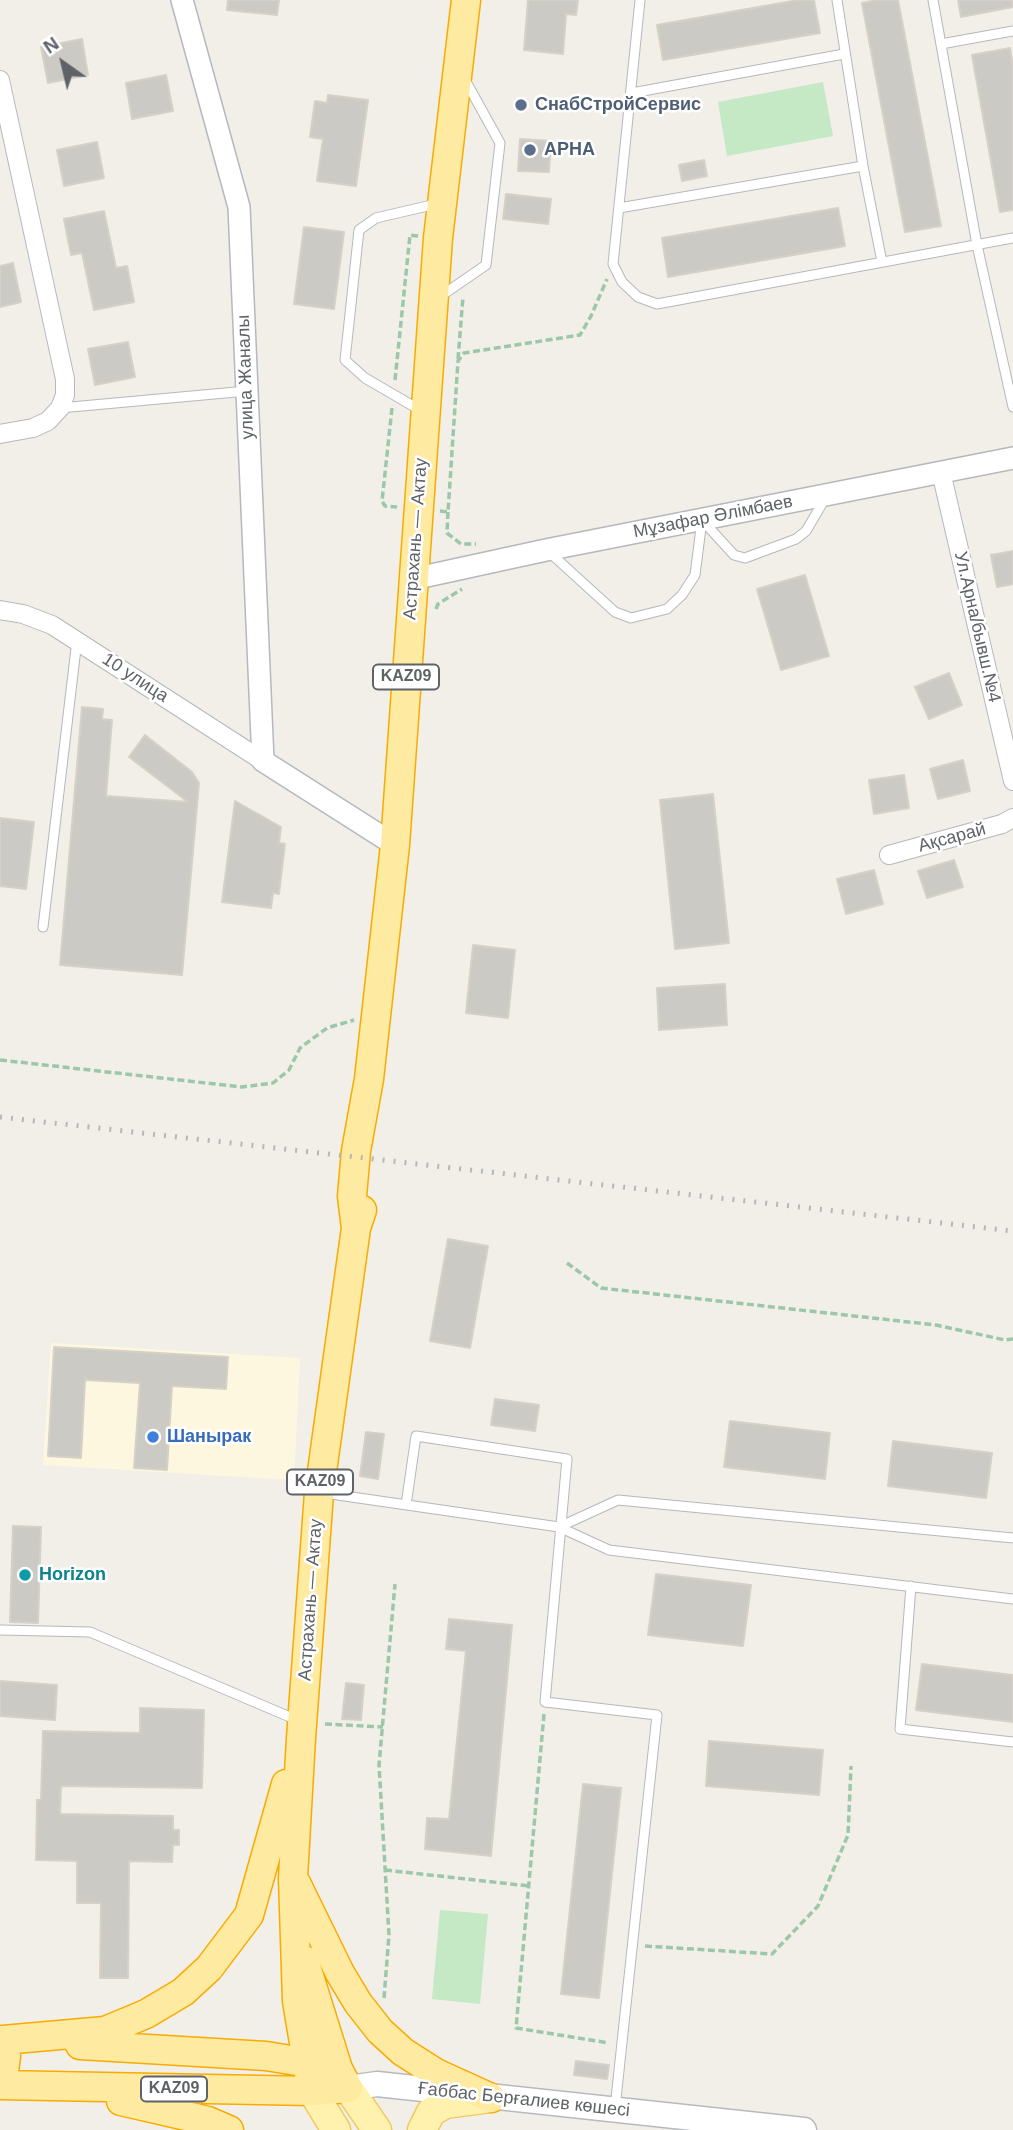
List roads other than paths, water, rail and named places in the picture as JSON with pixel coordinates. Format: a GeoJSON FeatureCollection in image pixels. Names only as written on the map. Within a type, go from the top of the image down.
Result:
{"type":"FeatureCollection","features":[{"type":"Feature","properties":{"kind":"highway","name":"Астрахань — Актау"},"geometry":{"type":"LineString","coordinates":[[312,2091],[297,2001],[293,1878],[301,1730],[319,1493],[356,1228],[366,1198],[372,1156],[374,1117],[369,1079],[395,845],[438,238],[466,0]]}},
{"type":"Feature","properties":{"kind":"highway"},"geometry":{"type":"LineString","coordinates":[[229,2130],[208,2121],[136,2103],[0,2084],[6,2056],[1,2037],[105,2031],[146,2014],[183,1992],[209,1968],[249,1915],[301,1730]]}},
{"type":"Feature","properties":{"kind":"highway"},"geometry":{"type":"LineString","coordinates":[[293,1878],[340,1973],[358,2003],[380,2031],[403,2053],[436,2073],[491,2098]]}},
{"type":"Feature","properties":{"kind":"highway","name":"Астрахань — Актау"},"geometry":{"type":"LineString","coordinates":[[295,1931],[352,2080]]}},
{"type":"Feature","properties":{"kind":"highway","name":"KAZ09"},"geometry":{"type":"LineString","coordinates":[[1,2037],[266,2056],[306,2062],[352,2080]]}},
{"type":"Feature","properties":{"kind":"highway","name":"KAZ09"},"geometry":{"type":"LineString","coordinates":[[0,2084],[312,2091],[352,2080]]}},
{"type":"Feature","properties":{"kind":"main road","name":"Ғаббас Берғалиев көшесі"},"geometry":{"type":"LineString","coordinates":[[352,2080],[491,2098],[804,2130]]}},
{"type":"Feature","properties":{"kind":"main road"},"geometry":{"type":"LineString","coordinates":[[352,2080],[377,2130]]}},
{"type":"Feature","properties":{"kind":"main road"},"geometry":{"type":"LineString","coordinates":[[312,2091],[335,2130]]}},
{"type":"Feature","properties":{"kind":"main road"},"geometry":{"type":"LineString","coordinates":[[422,2130],[431,2112],[445,2104],[491,2098]]}},
{"type":"Feature","properties":{"kind":"street","name":"улица Жаналы"},"geometry":{"type":"LineString","coordinates":[[182,0],[239,207],[262,761]]}},
{"type":"Feature","properties":{"kind":"street"},"geometry":{"type":"LineString","coordinates":[[0,80],[65,379],[65,395],[60,408],[48,421],[33,428],[0,434]]}},
{"type":"Feature","properties":{"kind":"street","name":"Мұзафар Әлімбаев"},"geometry":{"type":"LineString","coordinates":[[413,579],[546,550],[1013,458]]}},
{"type":"Feature","properties":{"kind":"street","name":"Ул.Арна/бывш.№4"},"geometry":{"type":"LineString","coordinates":[[941,472],[1013,781]]}},
{"type":"Feature","properties":{"kind":"street","name":"10 улица"},"geometry":{"type":"LineString","coordinates":[[0,610],[23,614],[52,625],[262,761]]}},
{"type":"Feature","properties":{"kind":"street"},"geometry":{"type":"LineString","coordinates":[[262,761],[395,845]]}},
{"type":"Feature","properties":{"kind":"street","name":"Ақсарай"},"geometry":{"type":"LineString","coordinates":[[889,855],[1002,824],[1013,818]]}},
{"type":"Feature","properties":{"kind":"lane"},"geometry":{"type":"LineString","coordinates":[[640,0],[613,264],[622,282],[638,298],[657,304],[1013,239]]}},
{"type":"Feature","properties":{"kind":"lane"},"geometry":{"type":"LineString","coordinates":[[837,0],[863,166],[882,262]]}},
{"type":"Feature","properties":{"kind":"lane"},"geometry":{"type":"LineString","coordinates":[[933,0],[977,245],[1013,407]]}},
{"type":"Feature","properties":{"kind":"lane"},"geometry":{"type":"LineString","coordinates":[[941,44],[1013,31]]}},
{"type":"Feature","properties":{"kind":"lane"},"geometry":{"type":"LineString","coordinates":[[632,93],[844,54]]}},
{"type":"Feature","properties":{"kind":"lane"},"geometry":{"type":"LineString","coordinates":[[434,301],[486,265],[500,143],[458,68]]}},
{"type":"Feature","properties":{"kind":"lane"},"geometry":{"type":"LineString","coordinates":[[619,208],[863,166]]}},
{"type":"Feature","properties":{"kind":"lane"},"geometry":{"type":"LineString","coordinates":[[425,412],[365,378],[345,360],[359,230],[376,218],[442,203]]}},
{"type":"Feature","properties":{"kind":"lane"},"geometry":{"type":"LineString","coordinates":[[60,408],[247,391]]}},
{"type":"Feature","properties":{"kind":"lane"},"geometry":{"type":"LineString","coordinates":[[702,520],[734,555],[745,558],[796,539],[806,531],[828,495]]}},
{"type":"Feature","properties":{"kind":"lane"},"geometry":{"type":"LineString","coordinates":[[546,550],[615,612],[631,618],[667,609],[682,595],[695,575],[702,520]]}},
{"type":"Feature","properties":{"kind":"lane"},"geometry":{"type":"LineString","coordinates":[[43,927],[77,640]]}},
{"type":"Feature","properties":{"kind":"lane"},"geometry":{"type":"LineString","coordinates":[[405,1505],[416,1436],[567,1459],[545,1702],[657,1715],[615,2109]]}},
{"type":"Feature","properties":{"kind":"lane"},"geometry":{"type":"LineString","coordinates":[[319,1493],[559,1528],[609,1550],[1013,1599]]}},
{"type":"Feature","properties":{"kind":"lane"},"geometry":{"type":"LineString","coordinates":[[559,1528],[618,1500],[1013,1538]]}},
{"type":"Feature","properties":{"kind":"lane"},"geometry":{"type":"LineString","coordinates":[[911,1586],[900,1729],[1013,1742]]}},
{"type":"Feature","properties":{"kind":"lane"},"geometry":{"type":"LineString","coordinates":[[0,1630],[90,1632],[301,1730]]}},
{"type":"Feature","properties":{"kind":"railway"},"geometry":{"type":"LineString","coordinates":[[0,1117],[1013,1231]]}},
{"type":"Feature","properties":{"kind":"place","name":"СнабСтройСервис"},"geometry":{"type":"Point","coordinates":[521,105]}},
{"type":"Feature","properties":{"kind":"place","name":"АРНА"},"geometry":{"type":"Point","coordinates":[530,150]}},
{"type":"Feature","properties":{"kind":"place","name":"Шанырак"},"geometry":{"type":"Point","coordinates":[153,1437]}},
{"type":"Feature","properties":{"kind":"place","name":"Horizon"},"geometry":{"type":"Point","coordinates":[25,1575]}}]}
